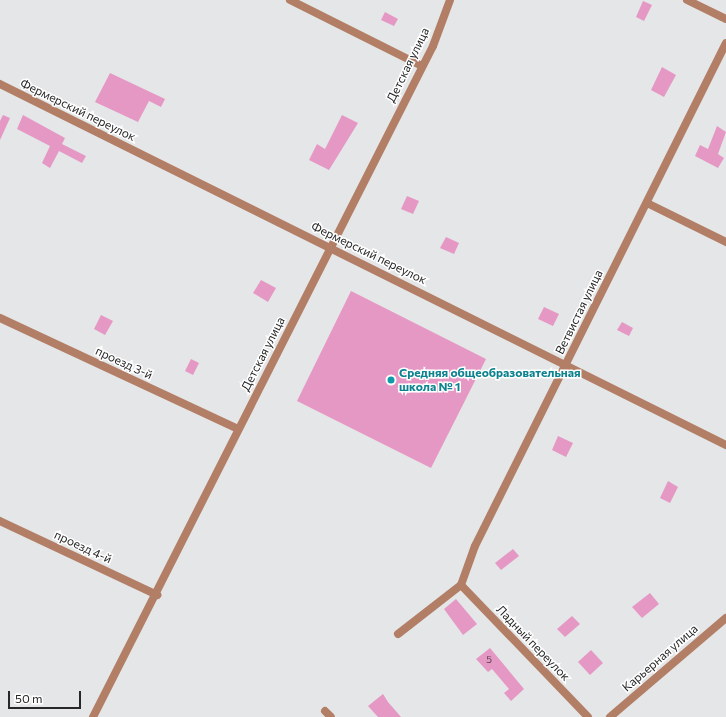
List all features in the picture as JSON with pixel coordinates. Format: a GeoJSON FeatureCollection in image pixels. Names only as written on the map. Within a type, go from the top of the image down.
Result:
{"type":"FeatureCollection","features":[{"type":"Feature","properties":{"kind":"street"},"geometry":{"type":"LineString","coordinates":[[290,0],[422,66]]}},
{"type":"Feature","properties":{"kind":"street","name":"Детская улица"},"geometry":{"type":"LineString","coordinates":[[93,717],[157,595],[329,247],[422,66],[450,0]]}},
{"type":"Feature","properties":{"kind":"street"},"geometry":{"type":"LineString","coordinates":[[687,0],[726,19]]}},
{"type":"Feature","properties":{"kind":"street","name":"Ветвистая улица"},"geometry":{"type":"LineString","coordinates":[[461,584],[475,546],[726,43]]}},
{"type":"Feature","properties":{"kind":"street","name":"Фермерский переулок"},"geometry":{"type":"LineString","coordinates":[[0,84],[567,363],[726,444]]}},
{"type":"Feature","properties":{"kind":"street"},"geometry":{"type":"LineString","coordinates":[[647,202],[726,242]]}},
{"type":"Feature","properties":{"kind":"street","name":"проезд 3-й"},"geometry":{"type":"LineString","coordinates":[[0,318],[238,429]]}},
{"type":"Feature","properties":{"kind":"street","name":"проезд 4-й"},"geometry":{"type":"LineString","coordinates":[[0,521],[157,595]]}},
{"type":"Feature","properties":{"kind":"street"},"geometry":{"type":"LineString","coordinates":[[398,634],[461,584]]}},
{"type":"Feature","properties":{"kind":"street","name":"Ладный переулок"},"geometry":{"type":"LineString","coordinates":[[461,584],[588,717]]}},
{"type":"Feature","properties":{"kind":"street","name":"Карьерная улица"},"geometry":{"type":"LineString","coordinates":[[610,717],[726,618]]}},
{"type":"Feature","properties":{"kind":"building"},"geometry":{"type":"Polygon","coordinates":[[[643,1],[652,5],[644,21],[636,17],[643,1]]]}},
{"type":"Feature","properties":{"kind":"building"},"geometry":{"type":"Polygon","coordinates":[[[385,12],[398,19],[394,26],[381,20],[385,12]]]}},
{"type":"Feature","properties":{"kind":"building"},"geometry":{"type":"Polygon","coordinates":[[[662,67],[676,75],[664,97],[651,90],[662,67]]]}},
{"type":"Feature","properties":{"kind":"building"},"geometry":{"type":"Polygon","coordinates":[[[110,73],[165,99],[161,107],[149,101],[138,122],[95,102],[110,73]]]}},
{"type":"Feature","properties":{"kind":"building"},"geometry":{"type":"Polygon","coordinates":[[[3,115],[10,118],[0,140],[0,121],[3,115]]]}},
{"type":"Feature","properties":{"kind":"building"},"geometry":{"type":"Polygon","coordinates":[[[23,115],[65,138],[62,144],[86,156],[82,163],[59,151],[50,168],[42,163],[50,146],[17,129],[23,115]]]}},
{"type":"Feature","properties":{"kind":"building"},"geometry":{"type":"Polygon","coordinates":[[[342,115],[358,123],[329,170],[309,160],[317,144],[325,149],[342,115]]]}},
{"type":"Feature","properties":{"kind":"building"},"geometry":{"type":"Polygon","coordinates":[[[717,126],[726,132],[718,154],[724,158],[718,168],[695,156],[700,145],[708,149],[717,126]]]}},
{"type":"Feature","properties":{"kind":"building"},"geometry":{"type":"Polygon","coordinates":[[[407,196],[419,201],[413,214],[401,209],[407,196]]]}},
{"type":"Feature","properties":{"kind":"building"},"geometry":{"type":"Polygon","coordinates":[[[446,237],[459,243],[454,254],[440,248],[446,237]]]}},
{"type":"Feature","properties":{"kind":"building"},"geometry":{"type":"Polygon","coordinates":[[[261,280],[276,288],[268,302],[253,293],[261,280]]]}},
{"type":"Feature","properties":{"kind":"building","name":"Средняя общеобразовательная школа № 1"},"geometry":{"type":"Polygon","coordinates":[[[351,291],[486,359],[431,468],[297,401],[351,291]]]}},
{"type":"Feature","properties":{"kind":"building"},"geometry":{"type":"Polygon","coordinates":[[[544,307],[559,314],[553,326],[538,319],[544,307]]]}},
{"type":"Feature","properties":{"kind":"building"},"geometry":{"type":"Polygon","coordinates":[[[101,315],[113,321],[105,335],[94,329],[101,315]]]}},
{"type":"Feature","properties":{"kind":"building"},"geometry":{"type":"Polygon","coordinates":[[[622,322],[633,328],[629,336],[617,330],[622,322]]]}},
{"type":"Feature","properties":{"kind":"building"},"geometry":{"type":"Polygon","coordinates":[[[191,359],[199,363],[193,375],[185,371],[191,359]]]}},
{"type":"Feature","properties":{"kind":"building"},"geometry":{"type":"Polygon","coordinates":[[[558,436],[573,443],[566,457],[552,450],[558,436]]]}},
{"type":"Feature","properties":{"kind":"building"},"geometry":{"type":"Polygon","coordinates":[[[668,481],[678,487],[670,503],[660,498],[668,481]]]}},
{"type":"Feature","properties":{"kind":"building"},"geometry":{"type":"Polygon","coordinates":[[[513,549],[519,556],[501,570],[495,563],[513,549]]]}},
{"type":"Feature","properties":{"kind":"building"},"geometry":{"type":"Polygon","coordinates":[[[650,593],[659,604],[642,618],[632,607],[650,593]]]}},
{"type":"Feature","properties":{"kind":"building"},"geometry":{"type":"Polygon","coordinates":[[[456,599],[477,624],[463,635],[444,609],[456,599]]]}},
{"type":"Feature","properties":{"kind":"building"},"geometry":{"type":"Polygon","coordinates":[[[572,616],[580,624],[565,637],[557,629],[572,616]]]}},
{"type":"Feature","properties":{"kind":"building"},"geometry":{"type":"Polygon","coordinates":[[[490,648],[524,689],[511,701],[504,693],[509,689],[492,669],[488,672],[476,659],[490,648]]]}},
{"type":"Feature","properties":{"kind":"building"},"geometry":{"type":"Polygon","coordinates":[[[591,650],[603,663],[590,675],[578,662],[591,650]]]}},
{"type":"Feature","properties":{"kind":"building"},"geometry":{"type":"Polygon","coordinates":[[[383,694],[401,717],[378,717],[368,706],[383,694]]]}},
{"type":"Feature","properties":{"kind":"place","name":"Средняя общеобразовательная школа № 1"},"geometry":{"type":"Point","coordinates":[391,380]}}]}
